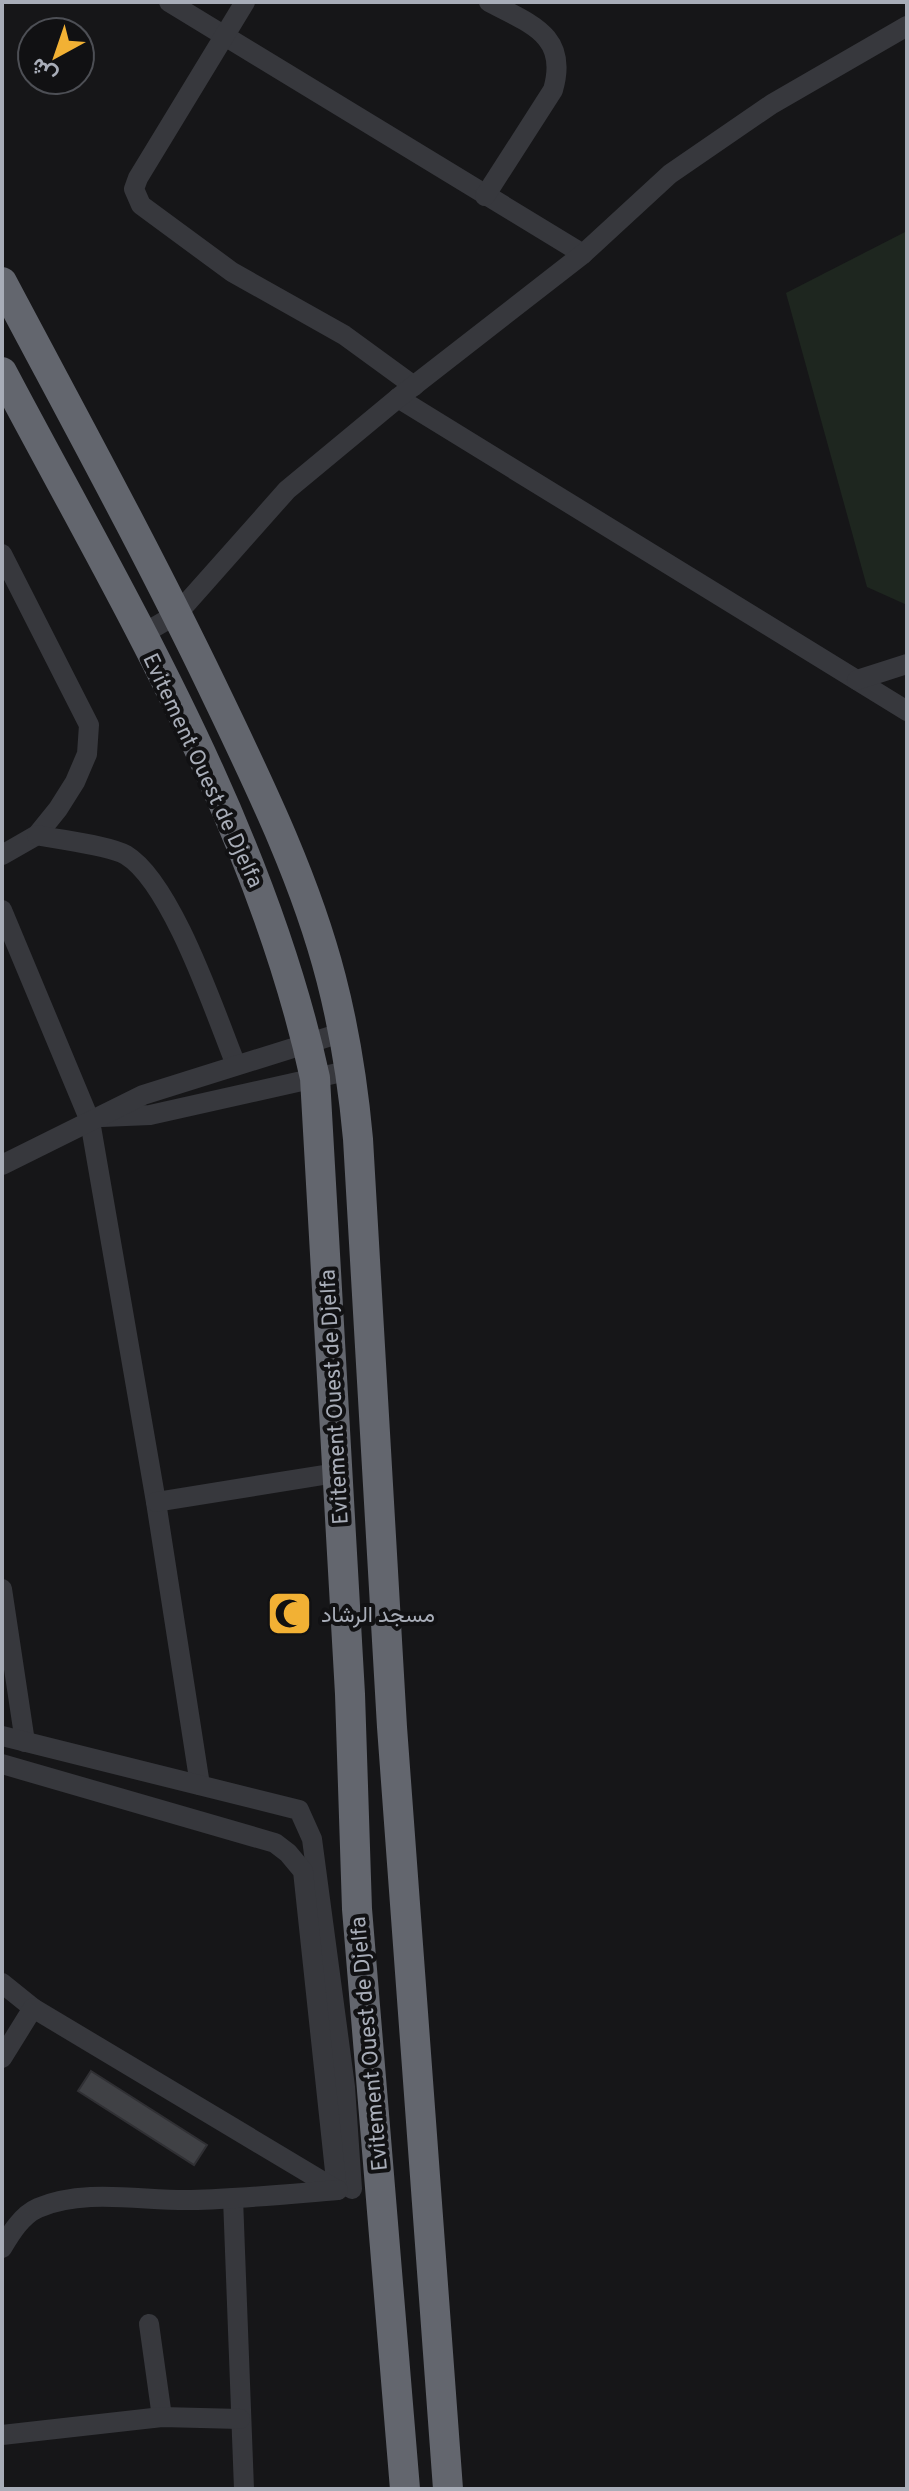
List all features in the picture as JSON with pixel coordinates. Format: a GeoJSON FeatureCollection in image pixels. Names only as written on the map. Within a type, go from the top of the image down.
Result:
{"type":"FeatureCollection","features":[{"type":"Feature","properties":{"kind":"highway"},"geometry":{"type":"LineString","coordinates":[[2,282],[177,614],[271,814],[330,974],[344,1032],[358,1139],[392,1727],[448,2489]]}},
{"type":"Feature","properties":{"kind":"highway","name":"Evitement Ouest de Djelfa"},"geometry":{"type":"LineString","coordinates":[[2,372],[141,635],[217,788],[253,872],[295,992],[315,1078],[350,1694],[357,1909],[356,2188],[405,2489]]}},
{"type":"Feature","properties":{"kind":"street"},"geometry":{"type":"LineString","coordinates":[[169,2],[583,254]]}},
{"type":"Feature","properties":{"kind":"street"},"geometry":{"type":"LineString","coordinates":[[245,2],[138,178],[134,189],[141,205],[232,272],[344,335],[406,392],[907,711]]}},
{"type":"Feature","properties":{"kind":"street"},"geometry":{"type":"LineString","coordinates":[[485,196],[553,90],[558,73],[554,45],[537,28],[489,2]]}},
{"type":"Feature","properties":{"kind":"street"},"geometry":{"type":"LineString","coordinates":[[141,635],[177,614],[287,490],[406,392],[583,254],[670,174],[772,104],[907,26]]}},
{"type":"Feature","properties":{"kind":"street"},"geometry":{"type":"LineString","coordinates":[[2,554],[89,725],[87,754],[75,782],[58,809],[37,835],[2,855]]}},
{"type":"Feature","properties":{"kind":"street"},"geometry":{"type":"LineString","coordinates":[[857,680],[907,664]]}},
{"type":"Feature","properties":{"kind":"street"},"geometry":{"type":"LineString","coordinates":[[37,835],[123,853],[141,866],[187,941],[236,1065]]}},
{"type":"Feature","properties":{"kind":"street"},"geometry":{"type":"LineString","coordinates":[[2,910],[96,1119],[200,1785]]}},
{"type":"Feature","properties":{"kind":"street"},"geometry":{"type":"LineString","coordinates":[[2,1165],[143,1095],[344,1032]]}},
{"type":"Feature","properties":{"kind":"street"},"geometry":{"type":"LineString","coordinates":[[96,1119],[150,1115],[351,1070]]}},
{"type":"Feature","properties":{"kind":"street"},"geometry":{"type":"LineString","coordinates":[[156,1502],[336,1473]]}},
{"type":"Feature","properties":{"kind":"street"},"geometry":{"type":"LineString","coordinates":[[2,1589],[25,1742]]}},
{"type":"Feature","properties":{"kind":"street"},"geometry":{"type":"LineString","coordinates":[[2,1736],[299,1810],[312,1839],[356,2188]]}},
{"type":"Feature","properties":{"kind":"street"},"geometry":{"type":"LineString","coordinates":[[2,1764],[275,1843],[288,1853],[303,1871],[356,2188]]}},
{"type":"Feature","properties":{"kind":"street"},"geometry":{"type":"LineString","coordinates":[[2,1983],[33,2008],[356,2188]]}},
{"type":"Feature","properties":{"kind":"street"},"geometry":{"type":"LineString","coordinates":[[2,2058],[33,2008]]}},
{"type":"Feature","properties":{"kind":"street"},"geometry":{"type":"LineString","coordinates":[[2,2248],[21,2221],[35,2209],[58,2201],[86,2198],[189,2200],[356,2188]]}},
{"type":"Feature","properties":{"kind":"street"},"geometry":{"type":"LineString","coordinates":[[233,2198],[244,2489]]}},
{"type":"Feature","properties":{"kind":"street"},"geometry":{"type":"LineString","coordinates":[[149,2324],[162,2417]]}},
{"type":"Feature","properties":{"kind":"street"},"geometry":{"type":"LineString","coordinates":[[2,2435],[162,2417],[240,2419]]}},
{"type":"Feature","properties":{"kind":"shaded area"},"geometry":{"type":"Polygon","coordinates":[[[907,231],[907,605],[867,587],[786,293],[907,231]]]}},
{"type":"Feature","properties":{"kind":"building"},"geometry":{"type":"Polygon","coordinates":[[[91,2071],[207,2145],[194,2165],[78,2091],[91,2071]]]}},
{"type":"Feature","properties":{"kind":"place","name":"مسجد الرشاد"},"geometry":{"type":"Point","coordinates":[290,1614]}}]}
